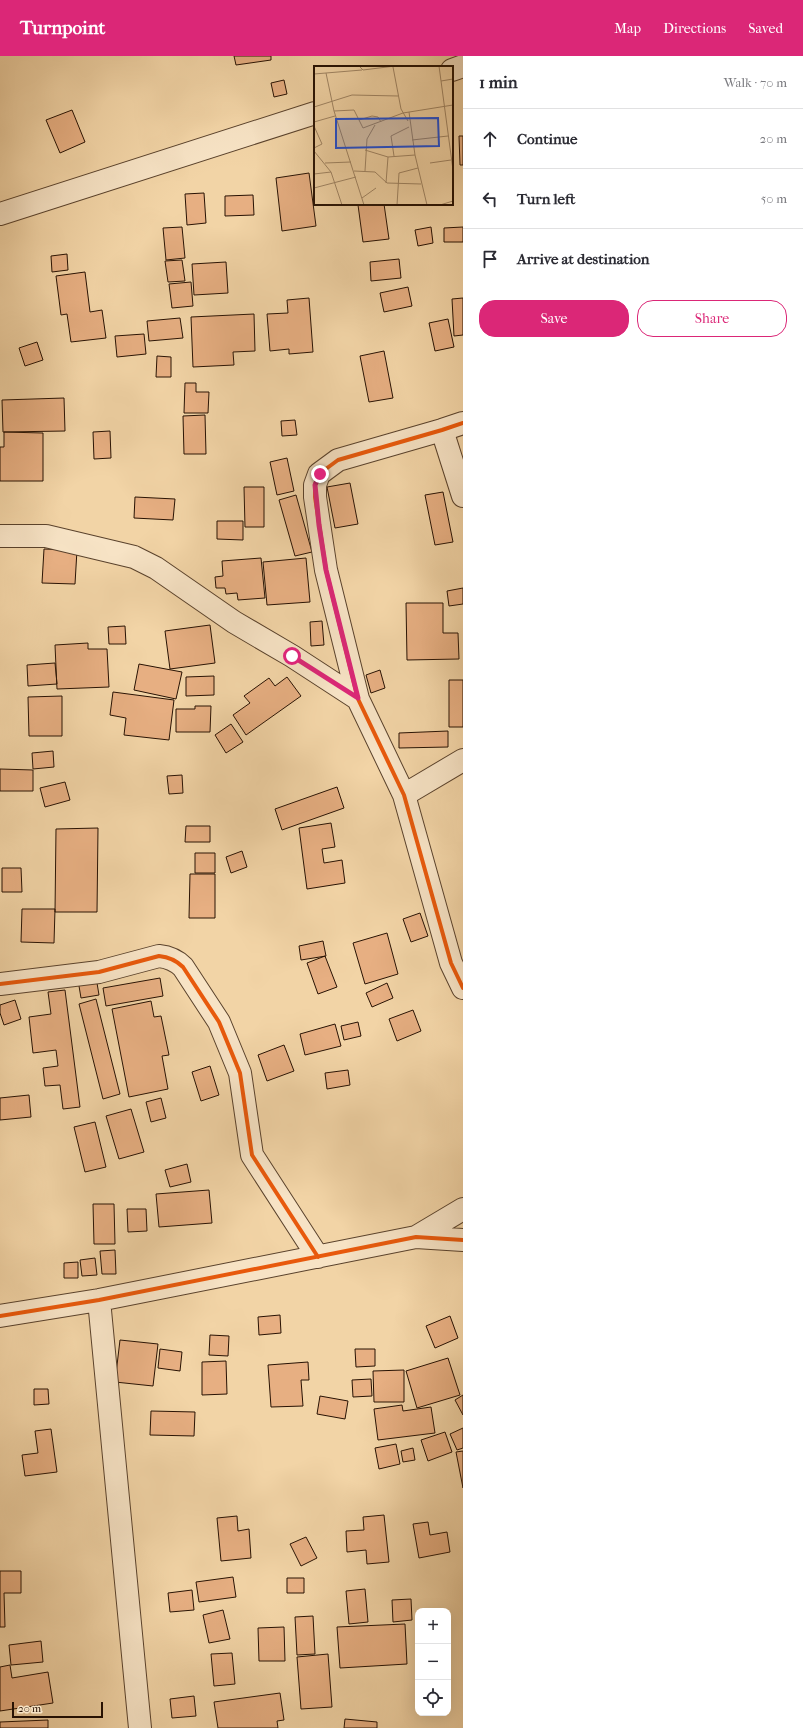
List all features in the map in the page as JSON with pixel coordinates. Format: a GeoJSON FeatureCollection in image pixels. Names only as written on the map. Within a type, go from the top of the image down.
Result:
{"type":"FeatureCollection","features":[{"type":"Feature","properties":{"kind":"street"},"geometry":{"type":"LineString","coordinates":[[453,70],[463,66]]}},
{"type":"Feature","properties":{"kind":"street"},"geometry":{"type":"LineString","coordinates":[[0,214],[314,113]]}},
{"type":"Feature","properties":{"kind":"street"},"geometry":{"type":"LineString","coordinates":[[463,423],[338,460],[320,474],[315,485],[317,511],[326,570],[358,698],[404,795],[451,963],[463,988]]}},
{"type":"Feature","properties":{"kind":"street"},"geometry":{"type":"LineString","coordinates":[[442,430],[463,496]]}},
{"type":"Feature","properties":{"kind":"street"},"geometry":{"type":"LineString","coordinates":[[0,536],[46,536],[134,556],[156,568],[234,622],[292,656],[358,698]]}},
{"type":"Feature","properties":{"kind":"street"},"geometry":{"type":"LineString","coordinates":[[404,795],[463,760]]}},
{"type":"Feature","properties":{"kind":"street"},"geometry":{"type":"LineString","coordinates":[[0,984],[99,972],[159,956],[169,957],[177,961],[183,967],[219,1022],[240,1073],[252,1155],[318,1257]]}},
{"type":"Feature","properties":{"kind":"street"},"geometry":{"type":"LineString","coordinates":[[416,1237],[463,1208]]}},
{"type":"Feature","properties":{"kind":"street"},"geometry":{"type":"LineString","coordinates":[[0,1316],[99,1300],[416,1237],[463,1240]]}},
{"type":"Feature","properties":{"kind":"street"},"geometry":{"type":"LineString","coordinates":[[99,1300],[140,1728]]}},
{"type":"Feature","properties":{"kind":"building"},"geometry":{"type":"Polygon","coordinates":[[[234,56],[271,56],[271,60],[236,65],[234,56]]]}},
{"type":"Feature","properties":{"kind":"building"},"geometry":{"type":"Polygon","coordinates":[[[284,80],[287,94],[274,97],[271,83],[284,80]]]}},
{"type":"Feature","properties":{"kind":"building"},"geometry":{"type":"Polygon","coordinates":[[[72,110],[85,142],[60,153],[46,120],[72,110]]]}},
{"type":"Feature","properties":{"kind":"building"},"geometry":{"type":"Polygon","coordinates":[[[459,136],[463,136],[463,165],[460,165],[459,136]]]}},
{"type":"Feature","properties":{"kind":"building"},"geometry":{"type":"Polygon","coordinates":[[[309,173],[316,226],[282,231],[276,178],[309,173]]]}},
{"type":"Feature","properties":{"kind":"building"},"geometry":{"type":"Polygon","coordinates":[[[204,193],[206,223],[187,225],[185,194],[204,193]]]}},
{"type":"Feature","properties":{"kind":"building"},"geometry":{"type":"Polygon","coordinates":[[[253,195],[254,215],[225,216],[225,196],[253,195]]]}},
{"type":"Feature","properties":{"kind":"building"},"geometry":{"type":"Polygon","coordinates":[[[358,205],[384,205],[389,239],[363,242],[358,205]]]}},
{"type":"Feature","properties":{"kind":"building"},"geometry":{"type":"Polygon","coordinates":[[[182,227],[185,258],[166,260],[163,228],[182,227]]]}},
{"type":"Feature","properties":{"kind":"building"},"geometry":{"type":"Polygon","coordinates":[[[431,227],[433,243],[418,246],[415,230],[431,227]]]}},
{"type":"Feature","properties":{"kind":"building"},"geometry":{"type":"Polygon","coordinates":[[[463,227],[463,242],[444,242],[444,228],[463,227]]]}},
{"type":"Feature","properties":{"kind":"building"},"geometry":{"type":"Polygon","coordinates":[[[67,254],[68,270],[52,272],[51,256],[67,254]]]}},
{"type":"Feature","properties":{"kind":"building"},"geometry":{"type":"Polygon","coordinates":[[[399,259],[401,278],[371,281],[370,262],[399,259]]]}},
{"type":"Feature","properties":{"kind":"building"},"geometry":{"type":"Polygon","coordinates":[[[182,260],[185,281],[168,282],[165,261],[182,260]]]}},
{"type":"Feature","properties":{"kind":"building"},"geometry":{"type":"Polygon","coordinates":[[[226,262],[228,293],[194,295],[192,264],[226,262]]]}},
{"type":"Feature","properties":{"kind":"building"},"geometry":{"type":"Polygon","coordinates":[[[85,272],[90,312],[102,310],[106,338],[71,342],[67,314],[61,315],[56,276],[85,272]]]}},
{"type":"Feature","properties":{"kind":"building"},"geometry":{"type":"Polygon","coordinates":[[[191,282],[193,306],[172,308],[169,284],[191,282]]]}},
{"type":"Feature","properties":{"kind":"building"},"geometry":{"type":"Polygon","coordinates":[[[408,287],[412,306],[384,312],[380,293],[408,287]]]}},
{"type":"Feature","properties":{"kind":"building"},"geometry":{"type":"Polygon","coordinates":[[[309,298],[313,352],[289,354],[289,349],[270,351],[267,314],[288,313],[287,300],[309,298]]]}},
{"type":"Feature","properties":{"kind":"building"},"geometry":{"type":"Polygon","coordinates":[[[463,298],[463,335],[454,336],[452,299],[463,298]]]}},
{"type":"Feature","properties":{"kind":"building"},"geometry":{"type":"Polygon","coordinates":[[[254,314],[255,351],[233,352],[234,365],[193,367],[191,317],[254,314]]]}},
{"type":"Feature","properties":{"kind":"building"},"geometry":{"type":"Polygon","coordinates":[[[180,318],[183,338],[149,341],[147,321],[180,318]]]}},
{"type":"Feature","properties":{"kind":"building"},"geometry":{"type":"Polygon","coordinates":[[[448,319],[454,347],[435,351],[429,323],[448,319]]]}},
{"type":"Feature","properties":{"kind":"building"},"geometry":{"type":"Polygon","coordinates":[[[144,334],[146,354],[117,357],[115,336],[144,334]]]}},
{"type":"Feature","properties":{"kind":"building"},"geometry":{"type":"Polygon","coordinates":[[[37,342],[43,360],[25,366],[19,348],[37,342]]]}},
{"type":"Feature","properties":{"kind":"building"},"geometry":{"type":"Polygon","coordinates":[[[384,351],[393,398],[369,402],[360,356],[384,351]]]}},
{"type":"Feature","properties":{"kind":"building"},"geometry":{"type":"Polygon","coordinates":[[[157,356],[171,357],[171,377],[156,377],[157,356]]]}},
{"type":"Feature","properties":{"kind":"building"},"geometry":{"type":"Polygon","coordinates":[[[185,383],[196,383],[196,392],[209,392],[208,413],[184,413],[185,383]]]}},
{"type":"Feature","properties":{"kind":"building"},"geometry":{"type":"Polygon","coordinates":[[[64,398],[65,431],[3,432],[2,400],[64,398]]]}},
{"type":"Feature","properties":{"kind":"building"},"geometry":{"type":"Polygon","coordinates":[[[205,415],[206,454],[184,454],[183,416],[205,415]]]}},
{"type":"Feature","properties":{"kind":"building"},"geometry":{"type":"Polygon","coordinates":[[[295,420],[297,435],[282,436],[281,421],[295,420]]]}},
{"type":"Feature","properties":{"kind":"building"},"geometry":{"type":"Polygon","coordinates":[[[110,431],[111,458],[94,459],[93,432],[110,431]]]}},
{"type":"Feature","properties":{"kind":"building"},"geometry":{"type":"Polygon","coordinates":[[[4,432],[43,433],[43,481],[0,481],[0,447],[4,447],[4,432]]]}},
{"type":"Feature","properties":{"kind":"building"},"geometry":{"type":"Polygon","coordinates":[[[287,458],[294,491],[277,495],[270,462],[287,458]]]}},
{"type":"Feature","properties":{"kind":"building"},"geometry":{"type":"Polygon","coordinates":[[[350,483],[358,524],[335,528],[327,487],[350,483]]]}},
{"type":"Feature","properties":{"kind":"building"},"geometry":{"type":"Polygon","coordinates":[[[244,487],[264,487],[264,527],[245,527],[244,487]]]}},
{"type":"Feature","properties":{"kind":"building"},"geometry":{"type":"Polygon","coordinates":[[[443,492],[453,542],[435,545],[425,495],[443,492]]]}},
{"type":"Feature","properties":{"kind":"building"},"geometry":{"type":"Polygon","coordinates":[[[296,495],[312,552],[295,556],[279,500],[296,495]]]}},
{"type":"Feature","properties":{"kind":"building"},"geometry":{"type":"Polygon","coordinates":[[[135,497],[175,499],[173,520],[134,518],[135,497]]]}},
{"type":"Feature","properties":{"kind":"building"},"geometry":{"type":"Polygon","coordinates":[[[217,521],[243,521],[243,540],[217,539],[217,521]]]}},
{"type":"Feature","properties":{"kind":"building"},"geometry":{"type":"Polygon","coordinates":[[[44,549],[77,550],[75,584],[42,583],[44,549]]]}},
{"type":"Feature","properties":{"kind":"building"},"geometry":{"type":"Polygon","coordinates":[[[261,558],[265,598],[238,600],[237,593],[226,594],[225,588],[216,588],[215,577],[223,576],[222,561],[261,558]]]}},
{"type":"Feature","properties":{"kind":"building"},"geometry":{"type":"Polygon","coordinates":[[[306,558],[310,602],[267,605],[263,562],[306,558]]]}},
{"type":"Feature","properties":{"kind":"building"},"geometry":{"type":"Polygon","coordinates":[[[463,588],[463,604],[449,606],[447,591],[463,588]]]}},
{"type":"Feature","properties":{"kind":"building"},"geometry":{"type":"Polygon","coordinates":[[[406,603],[443,603],[443,633],[458,633],[459,659],[407,660],[406,603]]]}},
{"type":"Feature","properties":{"kind":"building"},"geometry":{"type":"Polygon","coordinates":[[[322,621],[324,645],[311,646],[310,622],[322,621]]]}},
{"type":"Feature","properties":{"kind":"building"},"geometry":{"type":"Polygon","coordinates":[[[210,625],[215,663],[170,669],[165,631],[210,625]]]}},
{"type":"Feature","properties":{"kind":"building"},"geometry":{"type":"Polygon","coordinates":[[[125,626],[126,644],[109,644],[108,627],[125,626]]]}},
{"type":"Feature","properties":{"kind":"building"},"geometry":{"type":"Polygon","coordinates":[[[88,643],[88,649],[107,649],[109,687],[57,689],[55,645],[88,643]]]}},
{"type":"Feature","properties":{"kind":"building"},"geometry":{"type":"Polygon","coordinates":[[[55,663],[57,684],[28,686],[27,665],[55,663]]]}},
{"type":"Feature","properties":{"kind":"building"},"geometry":{"type":"Polygon","coordinates":[[[139,664],[182,672],[176,699],[134,690],[139,664]]]}},
{"type":"Feature","properties":{"kind":"building"},"geometry":{"type":"Polygon","coordinates":[[[380,670],[385,688],[371,693],[366,675],[380,670]]]}},
{"type":"Feature","properties":{"kind":"building"},"geometry":{"type":"Polygon","coordinates":[[[214,676],[214,695],[186,696],[186,677],[214,676]]]}},
{"type":"Feature","properties":{"kind":"building"},"geometry":{"type":"Polygon","coordinates":[[[287,677],[301,696],[246,735],[233,715],[250,703],[244,696],[269,678],[275,686],[287,677]]]}},
{"type":"Feature","properties":{"kind":"building"},"geometry":{"type":"Polygon","coordinates":[[[449,680],[463,680],[463,727],[449,727],[449,680]]]}},
{"type":"Feature","properties":{"kind":"building"},"geometry":{"type":"Polygon","coordinates":[[[113,692],[174,700],[169,740],[124,735],[126,718],[110,715],[113,692]]]}},
{"type":"Feature","properties":{"kind":"building"},"geometry":{"type":"Polygon","coordinates":[[[62,696],[62,736],[29,736],[28,697],[62,696]]]}},
{"type":"Feature","properties":{"kind":"building"},"geometry":{"type":"Polygon","coordinates":[[[195,706],[211,706],[210,732],[176,732],[176,709],[195,709],[195,706]]]}},
{"type":"Feature","properties":{"kind":"building"},"geometry":{"type":"Polygon","coordinates":[[[231,724],[243,742],[226,753],[215,735],[231,724]]]}},
{"type":"Feature","properties":{"kind":"building"},"geometry":{"type":"Polygon","coordinates":[[[448,731],[448,747],[399,748],[399,733],[448,731]]]}},
{"type":"Feature","properties":{"kind":"building"},"geometry":{"type":"Polygon","coordinates":[[[53,751],[54,767],[33,769],[32,753],[53,751]]]}},
{"type":"Feature","properties":{"kind":"building"},"geometry":{"type":"Polygon","coordinates":[[[0,769],[33,770],[33,791],[0,791],[0,769]]]}},
{"type":"Feature","properties":{"kind":"building"},"geometry":{"type":"Polygon","coordinates":[[[182,775],[183,793],[169,794],[167,776],[182,775]]]}},
{"type":"Feature","properties":{"kind":"building"},"geometry":{"type":"Polygon","coordinates":[[[65,782],[70,800],[45,807],[40,788],[65,782]]]}},
{"type":"Feature","properties":{"kind":"building"},"geometry":{"type":"Polygon","coordinates":[[[337,787],[344,808],[282,830],[275,809],[337,787]]]}},
{"type":"Feature","properties":{"kind":"building"},"geometry":{"type":"Polygon","coordinates":[[[331,823],[335,847],[322,849],[324,863],[342,860],[345,883],[307,889],[299,828],[331,823]]]}},
{"type":"Feature","properties":{"kind":"building"},"geometry":{"type":"Polygon","coordinates":[[[186,826],[210,826],[210,842],[185,842],[186,826]]]}},
{"type":"Feature","properties":{"kind":"building"},"geometry":{"type":"Polygon","coordinates":[[[98,828],[97,912],[55,912],[56,829],[98,828]]]}},
{"type":"Feature","properties":{"kind":"building"},"geometry":{"type":"Polygon","coordinates":[[[242,851],[247,867],[231,873],[226,857],[242,851]]]}},
{"type":"Feature","properties":{"kind":"building"},"geometry":{"type":"Polygon","coordinates":[[[195,853],[215,853],[215,873],[195,873],[195,853]]]}},
{"type":"Feature","properties":{"kind":"building"},"geometry":{"type":"Polygon","coordinates":[[[2,868],[21,868],[22,892],[2,892],[2,868]]]}},
{"type":"Feature","properties":{"kind":"building"},"geometry":{"type":"Polygon","coordinates":[[[190,874],[215,874],[215,918],[189,918],[190,874]]]}},
{"type":"Feature","properties":{"kind":"building"},"geometry":{"type":"Polygon","coordinates":[[[22,909],[55,909],[54,943],[21,942],[22,909]]]}},
{"type":"Feature","properties":{"kind":"building"},"geometry":{"type":"Polygon","coordinates":[[[420,913],[428,936],[411,942],[403,919],[420,913]]]}},
{"type":"Feature","properties":{"kind":"building"},"geometry":{"type":"Polygon","coordinates":[[[387,933],[398,974],[365,984],[353,943],[387,933]]]}},
{"type":"Feature","properties":{"kind":"building"},"geometry":{"type":"Polygon","coordinates":[[[323,941],[326,956],[301,960],[299,946],[323,941]]]}},
{"type":"Feature","properties":{"kind":"building"},"geometry":{"type":"Polygon","coordinates":[[[325,956],[337,987],[318,994],[307,963],[325,956]]]}},
{"type":"Feature","properties":{"kind":"building"},"geometry":{"type":"Polygon","coordinates":[[[96,977],[99,995],[81,998],[78,980],[96,977]]]}},
{"type":"Feature","properties":{"kind":"building"},"geometry":{"type":"Polygon","coordinates":[[[160,978],[163,996],[106,1006],[103,988],[160,978]]]}},
{"type":"Feature","properties":{"kind":"building"},"geometry":{"type":"Polygon","coordinates":[[[387,983],[393,998],[372,1007],[366,993],[387,983]]]}},
{"type":"Feature","properties":{"kind":"building"},"geometry":{"type":"Polygon","coordinates":[[[65,990],[80,1107],[63,1109],[60,1085],[45,1086],[43,1068],[58,1066],[56,1050],[33,1053],[29,1017],[51,1014],[48,992],[65,990]]]}},
{"type":"Feature","properties":{"kind":"building"},"geometry":{"type":"Polygon","coordinates":[[[96,999],[120,1094],[103,1099],[79,1004],[96,999]]]}},
{"type":"Feature","properties":{"kind":"building"},"geometry":{"type":"Polygon","coordinates":[[[15,1000],[21,1019],[4,1025],[0,1013],[0,1005],[15,1000]]]}},
{"type":"Feature","properties":{"kind":"building"},"geometry":{"type":"Polygon","coordinates":[[[151,1001],[154,1017],[161,1016],[169,1055],[162,1056],[168,1089],[129,1097],[112,1009],[151,1001]]]}},
{"type":"Feature","properties":{"kind":"building"},"geometry":{"type":"Polygon","coordinates":[[[413,1010],[421,1031],[397,1041],[389,1019],[413,1010]]]}},
{"type":"Feature","properties":{"kind":"building"},"geometry":{"type":"Polygon","coordinates":[[[358,1022],[361,1036],[344,1040],[341,1026],[358,1022]]]}},
{"type":"Feature","properties":{"kind":"building"},"geometry":{"type":"Polygon","coordinates":[[[335,1024],[341,1046],[305,1055],[300,1034],[335,1024]]]}},
{"type":"Feature","properties":{"kind":"building"},"geometry":{"type":"Polygon","coordinates":[[[284,1045],[294,1071],[267,1081],[258,1055],[284,1045]]]}},
{"type":"Feature","properties":{"kind":"building"},"geometry":{"type":"Polygon","coordinates":[[[210,1066],[219,1095],[201,1101],[192,1072],[210,1066]]]}},
{"type":"Feature","properties":{"kind":"building"},"geometry":{"type":"Polygon","coordinates":[[[348,1070],[350,1085],[327,1089],[325,1073],[348,1070]]]}},
{"type":"Feature","properties":{"kind":"building"},"geometry":{"type":"Polygon","coordinates":[[[29,1095],[31,1117],[0,1120],[0,1098],[29,1095]]]}},
{"type":"Feature","properties":{"kind":"building"},"geometry":{"type":"Polygon","coordinates":[[[161,1098],[166,1118],[151,1122],[146,1102],[161,1098]]]}},
{"type":"Feature","properties":{"kind":"building"},"geometry":{"type":"Polygon","coordinates":[[[131,1109],[144,1152],[119,1159],[106,1116],[131,1109]]]}},
{"type":"Feature","properties":{"kind":"building"},"geometry":{"type":"Polygon","coordinates":[[[95,1122],[106,1167],[85,1172],[74,1127],[95,1122]]]}},
{"type":"Feature","properties":{"kind":"building"},"geometry":{"type":"Polygon","coordinates":[[[187,1164],[191,1182],[170,1187],[165,1170],[187,1164]]]}},
{"type":"Feature","properties":{"kind":"building"},"geometry":{"type":"Polygon","coordinates":[[[209,1190],[212,1223],[159,1227],[156,1194],[209,1190]]]}},
{"type":"Feature","properties":{"kind":"building"},"geometry":{"type":"Polygon","coordinates":[[[93,1204],[114,1204],[115,1244],[94,1244],[93,1204]]]}},
{"type":"Feature","properties":{"kind":"building"},"geometry":{"type":"Polygon","coordinates":[[[127,1209],[146,1209],[147,1231],[128,1232],[127,1209]]]}},
{"type":"Feature","properties":{"kind":"building"},"geometry":{"type":"Polygon","coordinates":[[[115,1250],[116,1274],[102,1274],[100,1251],[115,1250]]]}},
{"type":"Feature","properties":{"kind":"building"},"geometry":{"type":"Polygon","coordinates":[[[95,1258],[97,1275],[82,1276],[80,1260],[95,1258]]]}},
{"type":"Feature","properties":{"kind":"building"},"geometry":{"type":"Polygon","coordinates":[[[78,1262],[78,1278],[64,1278],[64,1263],[78,1262]]]}},
{"type":"Feature","properties":{"kind":"building"},"geometry":{"type":"Polygon","coordinates":[[[280,1315],[281,1333],[259,1335],[258,1317],[280,1315]]]}},
{"type":"Feature","properties":{"kind":"building"},"geometry":{"type":"Polygon","coordinates":[[[450,1316],[458,1338],[435,1348],[426,1326],[450,1316]]]}},
{"type":"Feature","properties":{"kind":"building"},"geometry":{"type":"Polygon","coordinates":[[[210,1335],[229,1336],[228,1356],[209,1355],[210,1335]]]}},
{"type":"Feature","properties":{"kind":"building"},"geometry":{"type":"Polygon","coordinates":[[[120,1340],[158,1344],[153,1386],[115,1382],[120,1340]]]}},
{"type":"Feature","properties":{"kind":"building"},"geometry":{"type":"Polygon","coordinates":[[[160,1349],[182,1352],[180,1371],[158,1368],[160,1349]]]}},
{"type":"Feature","properties":{"kind":"building"},"geometry":{"type":"Polygon","coordinates":[[[355,1349],[375,1349],[375,1366],[356,1367],[355,1349]]]}},
{"type":"Feature","properties":{"kind":"building"},"geometry":{"type":"Polygon","coordinates":[[[448,1358],[460,1395],[417,1408],[406,1371],[448,1358]]]}},
{"type":"Feature","properties":{"kind":"building"},"geometry":{"type":"Polygon","coordinates":[[[226,1361],[227,1394],[202,1395],[202,1362],[226,1361]]]}},
{"type":"Feature","properties":{"kind":"building"},"geometry":{"type":"Polygon","coordinates":[[[308,1362],[309,1380],[301,1380],[303,1406],[271,1407],[268,1365],[308,1362]]]}},
{"type":"Feature","properties":{"kind":"building"},"geometry":{"type":"Polygon","coordinates":[[[404,1370],[404,1402],[374,1402],[373,1371],[404,1370]]]}},
{"type":"Feature","properties":{"kind":"building"},"geometry":{"type":"Polygon","coordinates":[[[371,1379],[372,1396],[353,1397],[352,1380],[371,1379]]]}},
{"type":"Feature","properties":{"kind":"building"},"geometry":{"type":"Polygon","coordinates":[[[34,1389],[48,1389],[49,1404],[34,1405],[34,1389]]]}},
{"type":"Feature","properties":{"kind":"building"},"geometry":{"type":"Polygon","coordinates":[[[463,1395],[463,1415],[455,1400],[463,1395]]]}},
{"type":"Feature","properties":{"kind":"building"},"geometry":{"type":"Polygon","coordinates":[[[320,1396],[348,1401],[345,1419],[317,1414],[320,1396]]]}},
{"type":"Feature","properties":{"kind":"building"},"geometry":{"type":"Polygon","coordinates":[[[402,1405],[403,1411],[431,1407],[435,1433],[378,1440],[374,1409],[402,1405]]]}},
{"type":"Feature","properties":{"kind":"building"},"geometry":{"type":"Polygon","coordinates":[[[151,1411],[195,1412],[194,1436],[150,1435],[151,1411]]]}},
{"type":"Feature","properties":{"kind":"building"},"geometry":{"type":"Polygon","coordinates":[[[463,1428],[463,1448],[457,1450],[450,1434],[463,1428]]]}},
{"type":"Feature","properties":{"kind":"building"},"geometry":{"type":"Polygon","coordinates":[[[51,1429],[57,1472],[25,1476],[22,1455],[38,1453],[35,1431],[51,1429]]]}},
{"type":"Feature","properties":{"kind":"building"},"geometry":{"type":"Polygon","coordinates":[[[445,1432],[452,1452],[428,1461],[421,1440],[445,1432]]]}},
{"type":"Feature","properties":{"kind":"building"},"geometry":{"type":"Polygon","coordinates":[[[396,1444],[400,1464],[379,1469],[375,1448],[396,1444]]]}},
{"type":"Feature","properties":{"kind":"building"},"geometry":{"type":"Polygon","coordinates":[[[413,1448],[415,1460],[403,1462],[401,1451],[413,1448]]]}},
{"type":"Feature","properties":{"kind":"building"},"geometry":{"type":"Polygon","coordinates":[[[463,1451],[463,1488],[456,1452],[463,1451]]]}},
{"type":"Feature","properties":{"kind":"building"},"geometry":{"type":"Polygon","coordinates":[[[384,1515],[389,1562],[367,1564],[366,1550],[347,1552],[346,1531],[364,1530],[363,1517],[384,1515]]]}},
{"type":"Feature","properties":{"kind":"building"},"geometry":{"type":"Polygon","coordinates":[[[237,1516],[238,1531],[249,1529],[251,1558],[221,1561],[217,1518],[237,1516]]]}},
{"type":"Feature","properties":{"kind":"building"},"geometry":{"type":"Polygon","coordinates":[[[428,1522],[430,1535],[447,1532],[450,1552],[419,1558],[413,1524],[428,1522]]]}},
{"type":"Feature","properties":{"kind":"building"},"geometry":{"type":"Polygon","coordinates":[[[306,1537],[317,1558],[301,1566],[290,1544],[306,1537]]]}},
{"type":"Feature","properties":{"kind":"building"},"geometry":{"type":"Polygon","coordinates":[[[0,1571],[21,1571],[21,1593],[4,1593],[5,1627],[0,1627],[0,1571]]]}},
{"type":"Feature","properties":{"kind":"building"},"geometry":{"type":"Polygon","coordinates":[[[233,1577],[236,1597],[199,1602],[196,1582],[233,1577]]]}},
{"type":"Feature","properties":{"kind":"building"},"geometry":{"type":"Polygon","coordinates":[[[287,1578],[304,1578],[304,1593],[287,1593],[287,1578]]]}},
{"type":"Feature","properties":{"kind":"building"},"geometry":{"type":"Polygon","coordinates":[[[365,1589],[368,1622],[349,1624],[346,1591],[365,1589]]]}},
{"type":"Feature","properties":{"kind":"building"},"geometry":{"type":"Polygon","coordinates":[[[192,1590],[194,1610],[170,1612],[168,1593],[192,1590]]]}},
{"type":"Feature","properties":{"kind":"building"},"geometry":{"type":"Polygon","coordinates":[[[411,1599],[412,1620],[393,1622],[392,1600],[411,1599]]]}},
{"type":"Feature","properties":{"kind":"building"},"geometry":{"type":"Polygon","coordinates":[[[223,1610],[230,1639],[209,1643],[203,1615],[223,1610]]]}},
{"type":"Feature","properties":{"kind":"building"},"geometry":{"type":"Polygon","coordinates":[[[313,1616],[315,1654],[297,1655],[295,1617],[313,1616]]]}},
{"type":"Feature","properties":{"kind":"building"},"geometry":{"type":"Polygon","coordinates":[[[405,1624],[407,1664],[340,1668],[337,1627],[405,1624]]]}},
{"type":"Feature","properties":{"kind":"building"},"geometry":{"type":"Polygon","coordinates":[[[284,1627],[285,1661],[259,1661],[258,1628],[284,1627]]]}},
{"type":"Feature","properties":{"kind":"building"},"geometry":{"type":"Polygon","coordinates":[[[41,1641],[43,1662],[11,1665],[9,1645],[41,1641]]]}},
{"type":"Feature","properties":{"kind":"building"},"geometry":{"type":"Polygon","coordinates":[[[232,1653],[235,1684],[214,1686],[211,1654],[232,1653]]]}},
{"type":"Feature","properties":{"kind":"building"},"geometry":{"type":"Polygon","coordinates":[[[328,1654],[332,1707],[301,1709],[297,1657],[328,1654]]]}},
{"type":"Feature","properties":{"kind":"building"},"geometry":{"type":"Polygon","coordinates":[[[10,1665],[12,1678],[48,1672],[53,1703],[0,1711],[0,1667],[10,1665]]]}},
{"type":"Feature","properties":{"kind":"building"},"geometry":{"type":"Polygon","coordinates":[[[280,1693],[284,1720],[277,1721],[278,1728],[218,1728],[214,1702],[280,1693]]]}},
{"type":"Feature","properties":{"kind":"building"},"geometry":{"type":"Polygon","coordinates":[[[194,1696],[196,1716],[172,1718],[170,1699],[194,1696]]]}},
{"type":"Feature","properties":{"kind":"building"},"geometry":{"type":"Polygon","coordinates":[[[345,1719],[377,1722],[377,1728],[344,1728],[345,1719]]]}},
{"type":"Feature","properties":{"kind":"building"},"geometry":{"type":"Polygon","coordinates":[[[48,1720],[48,1728],[0,1728],[0,1722],[48,1720]]]}},
{"type":"Feature","properties":{"kind":"cycle path"},"geometry":{"type":"LineString","coordinates":[[463,423],[338,460],[319,474],[315,485],[315,497],[326,570],[358,699],[404,795],[451,963],[463,988]]}},
{"type":"Feature","properties":{"kind":"cycle path"},"geometry":{"type":"LineString","coordinates":[[0,984],[99,972],[159,956],[178,962],[183,967],[219,1022],[240,1073],[252,1155],[318,1257]]}},
{"type":"Feature","properties":{"kind":"cycle path"},"geometry":{"type":"LineString","coordinates":[[0,1316],[99,1300],[416,1237],[463,1240]]}},
{"type":"Feature","properties":{"kind":"route"},"geometry":{"type":"LineString","coordinates":[[292,656],[358,698],[326,570],[315,497],[315,485],[320,474]]}}]}
